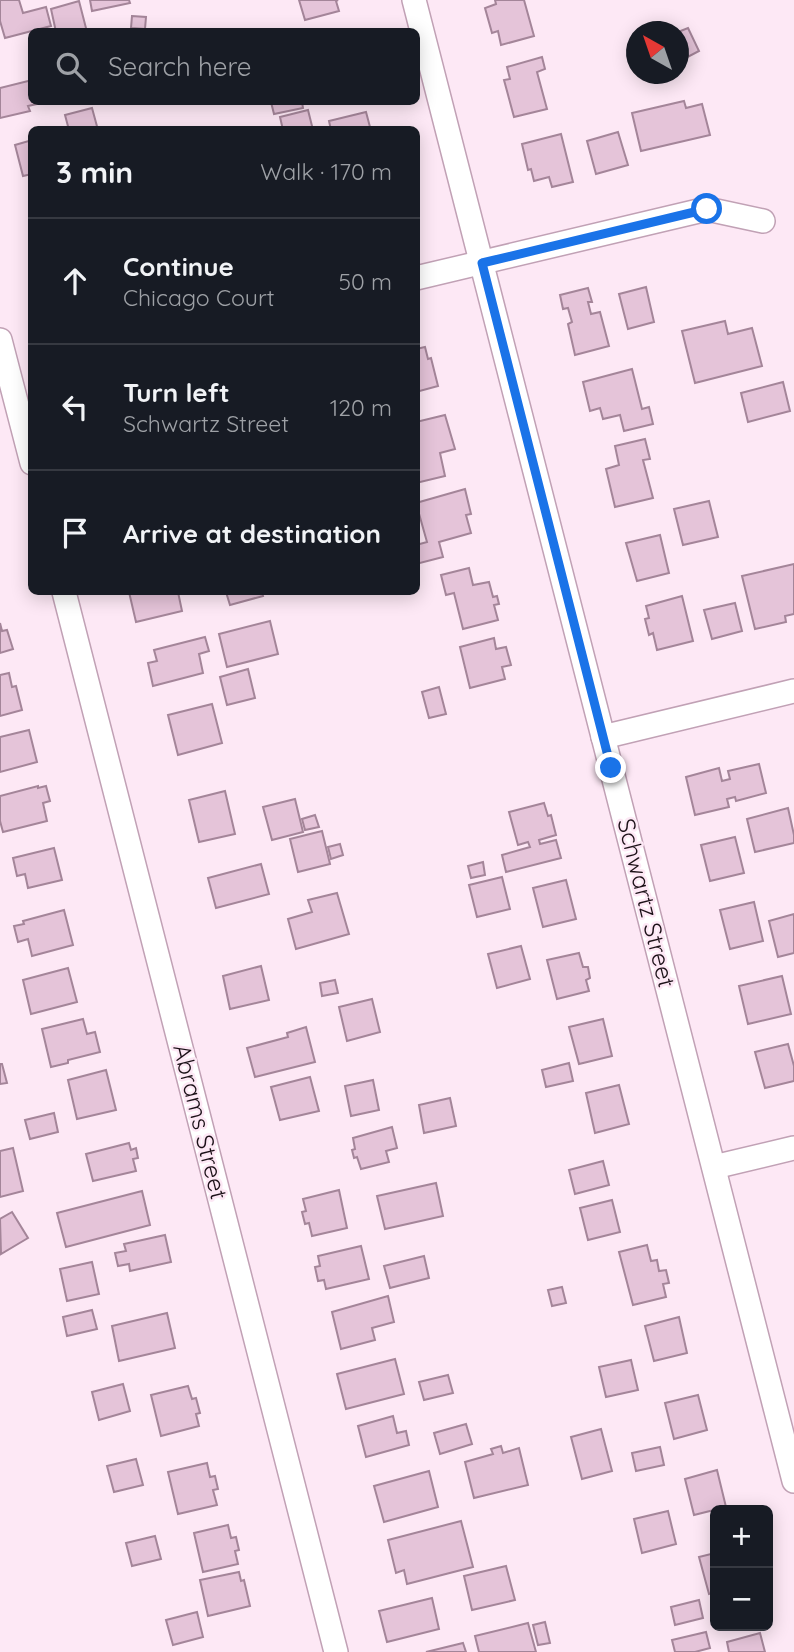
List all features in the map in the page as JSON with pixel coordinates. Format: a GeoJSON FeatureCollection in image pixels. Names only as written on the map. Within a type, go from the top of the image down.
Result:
{"type":"FeatureCollection","features":[{"type":"Feature","properties":{"kind":"street","name":"Schwartz Street"},"geometry":{"type":"LineString","coordinates":[[414,0],[794,1480]]}},
{"type":"Feature","properties":{"kind":"street"},"geometry":{"type":"LineString","coordinates":[[420,277],[707,209],[763,221]]}},
{"type":"Feature","properties":{"kind":"street"},"geometry":{"type":"LineString","coordinates":[[0,340],[28,448]]}},
{"type":"Feature","properties":{"kind":"street","name":"Abrams Street"},"geometry":{"type":"LineString","coordinates":[[65,595],[336,1652]]}},
{"type":"Feature","properties":{"kind":"street"},"geometry":{"type":"LineString","coordinates":[[603,737],[794,691]]}},
{"type":"Feature","properties":{"kind":"street"},"geometry":{"type":"LineString","coordinates":[[714,1167],[794,1148]]}},
{"type":"Feature","properties":{"kind":"building"},"geometry":{"type":"Polygon","coordinates":[[[0,0],[19,0],[23,13],[46,7],[51,26],[28,28],[28,32],[5,38],[0,21],[0,0]]]}},
{"type":"Feature","properties":{"kind":"building"},"geometry":{"type":"Polygon","coordinates":[[[90,0],[129,0],[130,3],[92,11],[90,0]]]}},
{"type":"Feature","properties":{"kind":"building"},"geometry":{"type":"Polygon","coordinates":[[[299,0],[338,0],[339,11],[305,20],[299,0]]]}},
{"type":"Feature","properties":{"kind":"building"},"geometry":{"type":"Polygon","coordinates":[[[495,0],[524,0],[534,36],[501,45],[498,31],[492,33],[485,8],[496,4],[495,0]]]}},
{"type":"Feature","properties":{"kind":"building"},"geometry":{"type":"Polygon","coordinates":[[[79,1],[86,28],[55,28],[51,9],[79,1]]]}},
{"type":"Feature","properties":{"kind":"building"},"geometry":{"type":"Polygon","coordinates":[[[132,16],[146,17],[145,28],[131,28],[132,16]]]}},
{"type":"Feature","properties":{"kind":"building"},"geometry":{"type":"Polygon","coordinates":[[[689,30],[699,51],[689,56],[689,30]]]}},
{"type":"Feature","properties":{"kind":"building"},"geometry":{"type":"Polygon","coordinates":[[[542,57],[545,69],[537,72],[547,109],[514,117],[504,80],[510,79],[507,67],[542,57]]]}},
{"type":"Feature","properties":{"kind":"building"},"geometry":{"type":"Polygon","coordinates":[[[28,81],[28,105],[32,105],[28,106],[30,111],[0,118],[0,88],[28,81]]]}},
{"type":"Feature","properties":{"kind":"building"},"geometry":{"type":"Polygon","coordinates":[[[684,101],[686,108],[702,104],[710,135],[641,151],[632,113],[684,101]]]}},
{"type":"Feature","properties":{"kind":"building"},"geometry":{"type":"Polygon","coordinates":[[[272,105],[302,105],[303,108],[274,114],[272,105]]]}},
{"type":"Feature","properties":{"kind":"building"},"geometry":{"type":"Polygon","coordinates":[[[92,108],[97,126],[68,126],[65,115],[92,108]]]}},
{"type":"Feature","properties":{"kind":"building"},"geometry":{"type":"Polygon","coordinates":[[[308,110],[312,126],[282,126],[280,117],[308,110]]]}},
{"type":"Feature","properties":{"kind":"building"},"geometry":{"type":"Polygon","coordinates":[[[366,112],[370,126],[330,126],[329,121],[366,112]]]}},
{"type":"Feature","properties":{"kind":"building"},"geometry":{"type":"Polygon","coordinates":[[[618,132],[628,165],[596,174],[587,141],[618,132]]]}},
{"type":"Feature","properties":{"kind":"building"},"geometry":{"type":"Polygon","coordinates":[[[561,134],[573,182],[552,187],[549,177],[534,181],[531,169],[528,170],[522,144],[561,134]]]}},
{"type":"Feature","properties":{"kind":"building"},"geometry":{"type":"Polygon","coordinates":[[[28,141],[28,175],[23,176],[15,145],[28,141]]]}},
{"type":"Feature","properties":{"kind":"building"},"geometry":{"type":"Polygon","coordinates":[[[646,287],[654,322],[628,329],[619,294],[646,287]]]}},
{"type":"Feature","properties":{"kind":"building"},"geometry":{"type":"Polygon","coordinates":[[[588,288],[592,302],[588,302],[591,314],[600,312],[609,346],[575,355],[568,324],[572,322],[568,308],[563,309],[560,295],[588,288]]]}},
{"type":"Feature","properties":{"kind":"building"},"geometry":{"type":"Polygon","coordinates":[[[725,321],[728,334],[752,328],[762,366],[695,383],[682,331],[725,321]]]}},
{"type":"Feature","properties":{"kind":"building"},"geometry":{"type":"Polygon","coordinates":[[[425,347],[428,359],[431,358],[438,386],[420,391],[420,348],[425,347]]]}},
{"type":"Feature","properties":{"kind":"building"},"geometry":{"type":"Polygon","coordinates":[[[632,369],[642,409],[649,407],[653,424],[624,431],[620,415],[603,419],[600,408],[590,411],[583,382],[632,369]]]}},
{"type":"Feature","properties":{"kind":"building"},"geometry":{"type":"Polygon","coordinates":[[[783,382],[790,411],[748,422],[741,393],[783,382]]]}},
{"type":"Feature","properties":{"kind":"building"},"geometry":{"type":"Polygon","coordinates":[[[445,415],[455,449],[440,453],[445,476],[420,482],[420,421],[445,415]]]}},
{"type":"Feature","properties":{"kind":"building"},"geometry":{"type":"Polygon","coordinates":[[[645,439],[650,459],[643,460],[653,498],[615,507],[606,469],[619,465],[615,446],[645,439]]]}},
{"type":"Feature","properties":{"kind":"building"},"geometry":{"type":"Polygon","coordinates":[[[465,489],[471,514],[466,515],[471,533],[439,542],[443,557],[420,563],[420,544],[427,542],[420,517],[420,502],[465,489]]]}},
{"type":"Feature","properties":{"kind":"building"},"geometry":{"type":"Polygon","coordinates":[[[709,501],[718,537],[683,545],[674,509],[709,501]]]}},
{"type":"Feature","properties":{"kind":"building"},"geometry":{"type":"Polygon","coordinates":[[[660,535],[669,573],[637,581],[626,543],[660,535]]]}},
{"type":"Feature","properties":{"kind":"building"},"geometry":{"type":"Polygon","coordinates":[[[794,564],[794,614],[785,616],[786,622],[755,629],[742,576],[794,564]]]}},
{"type":"Feature","properties":{"kind":"building"},"geometry":{"type":"Polygon","coordinates":[[[469,568],[473,585],[489,582],[493,597],[497,596],[499,604],[494,605],[498,620],[463,629],[454,593],[446,595],[441,575],[469,568]]]}},
{"type":"Feature","properties":{"kind":"building"},"geometry":{"type":"Polygon","coordinates":[[[130,595],[179,595],[182,611],[136,622],[130,595]]]}},
{"type":"Feature","properties":{"kind":"building"},"geometry":{"type":"Polygon","coordinates":[[[227,595],[263,595],[263,596],[230,605],[227,595]]]}},
{"type":"Feature","properties":{"kind":"building"},"geometry":{"type":"Polygon","coordinates":[[[682,596],[693,641],[657,650],[653,633],[649,635],[645,619],[649,618],[646,606],[682,596]]]}},
{"type":"Feature","properties":{"kind":"building"},"geometry":{"type":"Polygon","coordinates":[[[735,603],[742,631],[712,639],[704,610],[735,603]]]}},
{"type":"Feature","properties":{"kind":"building"},"geometry":{"type":"Polygon","coordinates":[[[270,621],[278,654],[227,667],[219,634],[270,621]]]}},
{"type":"Feature","properties":{"kind":"building"},"geometry":{"type":"Polygon","coordinates":[[[0,623],[2,631],[7,630],[13,649],[0,653],[0,623]]]}},
{"type":"Feature","properties":{"kind":"building"},"geometry":{"type":"Polygon","coordinates":[[[205,637],[209,651],[199,654],[203,673],[153,686],[148,663],[157,661],[154,650],[205,637]]]}},
{"type":"Feature","properties":{"kind":"building"},"geometry":{"type":"Polygon","coordinates":[[[494,638],[496,649],[506,647],[511,665],[502,667],[505,679],[470,688],[460,647],[494,638]]]}},
{"type":"Feature","properties":{"kind":"building"},"geometry":{"type":"Polygon","coordinates":[[[248,669],[255,698],[227,705],[220,677],[248,669]]]}},
{"type":"Feature","properties":{"kind":"building"},"geometry":{"type":"Polygon","coordinates":[[[9,673],[12,687],[16,686],[22,710],[0,716],[0,675],[9,673]]]}},
{"type":"Feature","properties":{"kind":"building"},"geometry":{"type":"Polygon","coordinates":[[[439,687],[446,714],[429,718],[422,692],[439,687]]]}},
{"type":"Feature","properties":{"kind":"building"},"geometry":{"type":"Polygon","coordinates":[[[212,704],[222,743],[178,755],[168,715],[212,704]]]}},
{"type":"Feature","properties":{"kind":"building"},"geometry":{"type":"Polygon","coordinates":[[[29,730],[37,762],[0,772],[0,737],[29,730]]]}},
{"type":"Feature","properties":{"kind":"building"},"geometry":{"type":"Polygon","coordinates":[[[759,764],[766,793],[736,801],[735,797],[727,799],[729,807],[695,815],[686,777],[719,768],[722,781],[730,779],[728,771],[759,764]]]}},
{"type":"Feature","properties":{"kind":"building"},"geometry":{"type":"Polygon","coordinates":[[[46,786],[50,801],[43,803],[47,821],[3,832],[0,796],[46,786]]]}},
{"type":"Feature","properties":{"kind":"building"},"geometry":{"type":"Polygon","coordinates":[[[225,791],[235,834],[199,842],[189,800],[225,791]]]}},
{"type":"Feature","properties":{"kind":"building"},"geometry":{"type":"Polygon","coordinates":[[[295,799],[303,832],[272,840],[263,807],[295,799]]]}},
{"type":"Feature","properties":{"kind":"building"},"geometry":{"type":"Polygon","coordinates":[[[544,803],[548,816],[551,815],[556,835],[539,840],[540,844],[556,840],[561,858],[506,872],[502,855],[530,847],[528,842],[518,845],[509,812],[544,803]]]}},
{"type":"Feature","properties":{"kind":"building"},"geometry":{"type":"Polygon","coordinates":[[[788,808],[794,843],[755,852],[747,819],[788,808]]]}},
{"type":"Feature","properties":{"kind":"building"},"geometry":{"type":"Polygon","coordinates":[[[315,815],[319,827],[305,830],[302,819],[315,815]]]}},
{"type":"Feature","properties":{"kind":"building"},"geometry":{"type":"Polygon","coordinates":[[[322,831],[330,864],[298,872],[290,839],[322,831]]]}},
{"type":"Feature","properties":{"kind":"building"},"geometry":{"type":"Polygon","coordinates":[[[735,837],[744,873],[710,881],[701,845],[735,837]]]}},
{"type":"Feature","properties":{"kind":"building"},"geometry":{"type":"Polygon","coordinates":[[[340,844],[343,855],[331,859],[328,847],[340,844]]]}},
{"type":"Feature","properties":{"kind":"building"},"geometry":{"type":"Polygon","coordinates":[[[54,848],[62,880],[28,888],[25,874],[17,876],[13,858],[54,848]]]}},
{"type":"Feature","properties":{"kind":"building"},"geometry":{"type":"Polygon","coordinates":[[[483,862],[485,875],[471,878],[468,866],[483,862]]]}},
{"type":"Feature","properties":{"kind":"building"},"geometry":{"type":"Polygon","coordinates":[[[261,864],[269,894],[216,908],[208,878],[261,864]]]}},
{"type":"Feature","properties":{"kind":"building"},"geometry":{"type":"Polygon","coordinates":[[[502,877],[510,909],[477,917],[469,885],[502,877]]]}},
{"type":"Feature","properties":{"kind":"building"},"geometry":{"type":"Polygon","coordinates":[[[566,880],[576,919],[543,927],[533,888],[566,880]]]}},
{"type":"Feature","properties":{"kind":"building"},"geometry":{"type":"Polygon","coordinates":[[[337,893],[349,934],[296,949],[288,919],[312,912],[308,900],[337,893]]]}},
{"type":"Feature","properties":{"kind":"building"},"geometry":{"type":"Polygon","coordinates":[[[754,902],[763,941],[730,949],[720,910],[754,902]]]}},
{"type":"Feature","properties":{"kind":"building"},"geometry":{"type":"Polygon","coordinates":[[[64,910],[73,945],[32,956],[28,939],[18,942],[14,926],[64,910]]]}},
{"type":"Feature","properties":{"kind":"building"},"geometry":{"type":"Polygon","coordinates":[[[794,914],[794,953],[778,957],[769,921],[794,914]]]}},
{"type":"Feature","properties":{"kind":"building"},"geometry":{"type":"Polygon","coordinates":[[[521,946],[530,979],[497,988],[488,954],[521,946]]]}},
{"type":"Feature","properties":{"kind":"building"},"geometry":{"type":"Polygon","coordinates":[[[579,953],[583,967],[588,967],[590,978],[586,980],[589,991],[557,999],[547,960],[579,953]]]}},
{"type":"Feature","properties":{"kind":"building"},"geometry":{"type":"Polygon","coordinates":[[[261,966],[269,1000],[230,1009],[223,976],[261,966]]]}},
{"type":"Feature","properties":{"kind":"building"},"geometry":{"type":"Polygon","coordinates":[[[68,968],[77,1002],[31,1014],[23,980],[68,968]]]}},
{"type":"Feature","properties":{"kind":"building"},"geometry":{"type":"Polygon","coordinates":[[[782,976],[791,1014],[748,1024],[739,986],[782,976]]]}},
{"type":"Feature","properties":{"kind":"building"},"geometry":{"type":"Polygon","coordinates":[[[335,980],[338,993],[322,996],[320,983],[335,980]]]}},
{"type":"Feature","properties":{"kind":"building"},"geometry":{"type":"Polygon","coordinates":[[[372,999],[380,1032],[347,1041],[339,1007],[372,999]]]}},
{"type":"Feature","properties":{"kind":"building"},"geometry":{"type":"Polygon","coordinates":[[[83,1019],[87,1034],[95,1032],[100,1052],[51,1067],[42,1029],[83,1019]]]}},
{"type":"Feature","properties":{"kind":"building"},"geometry":{"type":"Polygon","coordinates":[[[603,1019],[612,1056],[579,1064],[569,1027],[603,1019]]]}},
{"type":"Feature","properties":{"kind":"building"},"geometry":{"type":"Polygon","coordinates":[[[306,1027],[315,1062],[255,1077],[247,1048],[288,1037],[287,1033],[306,1027]]]}},
{"type":"Feature","properties":{"kind":"building"},"geometry":{"type":"Polygon","coordinates":[[[788,1044],[794,1066],[794,1081],[765,1088],[755,1052],[788,1044]]]}},
{"type":"Feature","properties":{"kind":"building"},"geometry":{"type":"Polygon","coordinates":[[[569,1063],[573,1081],[546,1087],[542,1070],[569,1063]]]}},
{"type":"Feature","properties":{"kind":"building"},"geometry":{"type":"Polygon","coordinates":[[[2,1064],[7,1083],[0,1084],[2,1064]]]}},
{"type":"Feature","properties":{"kind":"building"},"geometry":{"type":"Polygon","coordinates":[[[106,1070],[116,1110],[77,1119],[68,1080],[106,1070]]]}},
{"type":"Feature","properties":{"kind":"building"},"geometry":{"type":"Polygon","coordinates":[[[310,1077],[319,1111],[280,1120],[271,1087],[310,1077]]]}},
{"type":"Feature","properties":{"kind":"building"},"geometry":{"type":"Polygon","coordinates":[[[373,1080],[379,1110],[351,1116],[345,1086],[373,1080]]]}},
{"type":"Feature","properties":{"kind":"building"},"geometry":{"type":"Polygon","coordinates":[[[619,1085],[629,1124],[595,1133],[586,1093],[619,1085]]]}},
{"type":"Feature","properties":{"kind":"building"},"geometry":{"type":"Polygon","coordinates":[[[450,1098],[456,1126],[424,1133],[419,1105],[450,1098]]]}},
{"type":"Feature","properties":{"kind":"building"},"geometry":{"type":"Polygon","coordinates":[[[54,1113],[58,1132],[30,1139],[25,1120],[54,1113]]]}},
{"type":"Feature","properties":{"kind":"building"},"geometry":{"type":"Polygon","coordinates":[[[392,1127],[397,1148],[386,1151],[389,1162],[361,1169],[357,1157],[354,1158],[353,1138],[392,1127]]]}},
{"type":"Feature","properties":{"kind":"building"},"geometry":{"type":"Polygon","coordinates":[[[129,1143],[131,1150],[136,1148],[138,1158],[133,1159],[136,1171],[93,1181],[86,1154],[129,1143]]]}},
{"type":"Feature","properties":{"kind":"building"},"geometry":{"type":"Polygon","coordinates":[[[13,1148],[23,1191],[0,1197],[0,1151],[13,1148]]]}},
{"type":"Feature","properties":{"kind":"building"},"geometry":{"type":"Polygon","coordinates":[[[603,1161],[609,1185],[575,1194],[569,1170],[603,1161]]]}},
{"type":"Feature","properties":{"kind":"building"},"geometry":{"type":"Polygon","coordinates":[[[436,1183],[443,1216],[385,1229],[377,1196],[436,1183]]]}},
{"type":"Feature","properties":{"kind":"building"},"geometry":{"type":"Polygon","coordinates":[[[339,1190],[347,1228],[312,1236],[309,1223],[305,1224],[302,1212],[306,1211],[303,1199],[339,1190]]]}},
{"type":"Feature","properties":{"kind":"building"},"geometry":{"type":"Polygon","coordinates":[[[142,1191],[150,1225],[66,1247],[57,1213],[142,1191]]]}},
{"type":"Feature","properties":{"kind":"building"},"geometry":{"type":"Polygon","coordinates":[[[612,1200],[620,1232],[588,1240],[580,1208],[612,1200]]]}},
{"type":"Feature","properties":{"kind":"building"},"geometry":{"type":"Polygon","coordinates":[[[12,1212],[28,1238],[1,1254],[0,1219],[12,1212]]]}},
{"type":"Feature","properties":{"kind":"building"},"geometry":{"type":"Polygon","coordinates":[[[165,1235],[171,1262],[130,1271],[129,1264],[118,1266],[115,1253],[126,1251],[124,1244],[165,1235]]]}},
{"type":"Feature","properties":{"kind":"building"},"geometry":{"type":"Polygon","coordinates":[[[647,1245],[651,1261],[657,1260],[659,1271],[666,1270],[669,1283],[663,1284],[666,1297],[633,1305],[619,1252],[647,1245]]]}},
{"type":"Feature","properties":{"kind":"building"},"geometry":{"type":"Polygon","coordinates":[[[361,1246],[369,1279],[326,1289],[324,1280],[318,1281],[315,1267],[320,1266],[318,1256],[361,1246]]]}},
{"type":"Feature","properties":{"kind":"building"},"geometry":{"type":"Polygon","coordinates":[[[424,1256],[429,1278],[390,1288],[384,1266],[424,1256]]]}},
{"type":"Feature","properties":{"kind":"building"},"geometry":{"type":"Polygon","coordinates":[[[92,1262],[99,1294],[67,1301],[60,1269],[92,1262]]]}},
{"type":"Feature","properties":{"kind":"building"},"geometry":{"type":"Polygon","coordinates":[[[562,1287],[566,1303],[552,1306],[548,1290],[562,1287]]]}},
{"type":"Feature","properties":{"kind":"building"},"geometry":{"type":"Polygon","coordinates":[[[388,1296],[394,1322],[372,1328],[375,1340],[341,1349],[332,1312],[388,1296]]]}},
{"type":"Feature","properties":{"kind":"building"},"geometry":{"type":"Polygon","coordinates":[[[92,1310],[97,1329],[67,1336],[63,1317],[92,1310]]]}},
{"type":"Feature","properties":{"kind":"building"},"geometry":{"type":"Polygon","coordinates":[[[167,1313],[175,1348],[119,1361],[112,1326],[167,1313]]]}},
{"type":"Feature","properties":{"kind":"building"},"geometry":{"type":"Polygon","coordinates":[[[679,1317],[687,1353],[654,1361],[645,1326],[679,1317]]]}},
{"type":"Feature","properties":{"kind":"building"},"geometry":{"type":"Polygon","coordinates":[[[395,1359],[404,1394],[346,1409],[337,1374],[395,1359]]]}},
{"type":"Feature","properties":{"kind":"building"},"geometry":{"type":"Polygon","coordinates":[[[631,1360],[638,1390],[606,1397],[599,1367],[631,1360]]]}},
{"type":"Feature","properties":{"kind":"building"},"geometry":{"type":"Polygon","coordinates":[[[448,1375],[453,1393],[424,1400],[419,1382],[448,1375]]]}},
{"type":"Feature","properties":{"kind":"building"},"geometry":{"type":"Polygon","coordinates":[[[123,1384],[130,1411],[99,1420],[92,1392],[123,1384]]]}},
{"type":"Feature","properties":{"kind":"building"},"geometry":{"type":"Polygon","coordinates":[[[188,1386],[192,1399],[196,1398],[200,1413],[196,1414],[199,1426],[161,1436],[151,1395],[188,1386]]]}},
{"type":"Feature","properties":{"kind":"building"},"geometry":{"type":"Polygon","coordinates":[[[698,1395],[707,1430],[674,1439],[665,1403],[698,1395]]]}},
{"type":"Feature","properties":{"kind":"building"},"geometry":{"type":"Polygon","coordinates":[[[393,1416],[397,1433],[406,1431],[409,1445],[366,1457],[358,1426],[393,1416]]]}},
{"type":"Feature","properties":{"kind":"building"},"geometry":{"type":"Polygon","coordinates":[[[466,1424],[472,1444],[440,1454],[434,1433],[466,1424]]]}},
{"type":"Feature","properties":{"kind":"building"},"geometry":{"type":"Polygon","coordinates":[[[601,1429],[612,1471],[582,1479],[571,1437],[601,1429]]]}},
{"type":"Feature","properties":{"kind":"building"},"geometry":{"type":"Polygon","coordinates":[[[501,1446],[503,1453],[519,1448],[528,1485],[474,1498],[465,1462],[493,1454],[491,1449],[501,1446]]]}},
{"type":"Feature","properties":{"kind":"building"},"geometry":{"type":"Polygon","coordinates":[[[660,1447],[664,1465],[636,1471],[632,1453],[660,1447]]]}},
{"type":"Feature","properties":{"kind":"building"},"geometry":{"type":"Polygon","coordinates":[[[136,1459],[143,1485],[114,1492],[107,1466],[136,1459]]]}},
{"type":"Feature","properties":{"kind":"building"},"geometry":{"type":"Polygon","coordinates":[[[207,1463],[210,1477],[215,1476],[218,1489],[213,1490],[217,1505],[178,1514],[168,1472],[207,1463]]]}},
{"type":"Feature","properties":{"kind":"building"},"geometry":{"type":"Polygon","coordinates":[[[717,1470],[726,1505],[710,1505],[710,1511],[694,1515],[685,1479],[717,1470]]]}},
{"type":"Feature","properties":{"kind":"building"},"geometry":{"type":"Polygon","coordinates":[[[429,1471],[438,1507],[384,1522],[374,1486],[429,1471]]]}},
{"type":"Feature","properties":{"kind":"building"},"geometry":{"type":"Polygon","coordinates":[[[668,1511],[676,1544],[642,1553],[634,1519],[668,1511]]]}},
{"type":"Feature","properties":{"kind":"building"},"geometry":{"type":"Polygon","coordinates":[[[461,1521],[473,1567],[407,1584],[404,1570],[396,1573],[388,1540],[461,1521]]]}},
{"type":"Feature","properties":{"kind":"building"},"geometry":{"type":"Polygon","coordinates":[[[228,1525],[231,1538],[236,1537],[238,1564],[203,1572],[194,1533],[228,1525]]]}},
{"type":"Feature","properties":{"kind":"building"},"geometry":{"type":"Polygon","coordinates":[[[155,1536],[161,1559],[132,1566],[126,1543],[155,1536]]]}},
{"type":"Feature","properties":{"kind":"building"},"geometry":{"type":"Polygon","coordinates":[[[710,1554],[709,1594],[699,1557],[710,1554]]]}},
{"type":"Feature","properties":{"kind":"building"},"geometry":{"type":"Polygon","coordinates":[[[506,1566],[515,1600],[472,1610],[464,1576],[506,1566]]]}},
{"type":"Feature","properties":{"kind":"building"},"geometry":{"type":"Polygon","coordinates":[[[239,1572],[241,1581],[244,1580],[250,1606],[208,1616],[200,1580],[239,1572]]]}},
{"type":"Feature","properties":{"kind":"building"},"geometry":{"type":"Polygon","coordinates":[[[432,1598],[439,1629],[387,1642],[379,1611],[432,1598]]]}},
{"type":"Feature","properties":{"kind":"building"},"geometry":{"type":"Polygon","coordinates":[[[699,1600],[703,1618],[675,1625],[671,1607],[699,1600]]]}},
{"type":"Feature","properties":{"kind":"building"},"geometry":{"type":"Polygon","coordinates":[[[197,1612],[203,1637],[173,1645],[166,1620],[197,1612]]]}},
{"type":"Feature","properties":{"kind":"building"},"geometry":{"type":"Polygon","coordinates":[[[545,1622],[550,1643],[538,1645],[533,1625],[545,1622]]]}},
{"type":"Feature","properties":{"kind":"building"},"geometry":{"type":"Polygon","coordinates":[[[528,1623],[536,1652],[479,1652],[475,1636],[528,1623]]]}},
{"type":"Feature","properties":{"kind":"building"},"geometry":{"type":"Polygon","coordinates":[[[706,1632],[710,1648],[695,1652],[675,1652],[672,1640],[706,1632]]]}},
{"type":"Feature","properties":{"kind":"building"},"geometry":{"type":"Polygon","coordinates":[[[760,1633],[765,1652],[729,1652],[727,1642],[760,1633]]]}},
{"type":"Feature","properties":{"kind":"building"},"geometry":{"type":"Polygon","coordinates":[[[463,1643],[466,1652],[426,1652],[463,1643]]]}},
{"type":"Feature","properties":{"kind":"route"},"geometry":{"type":"LineString","coordinates":[[611,768],[482,263],[707,209]]}}]}
